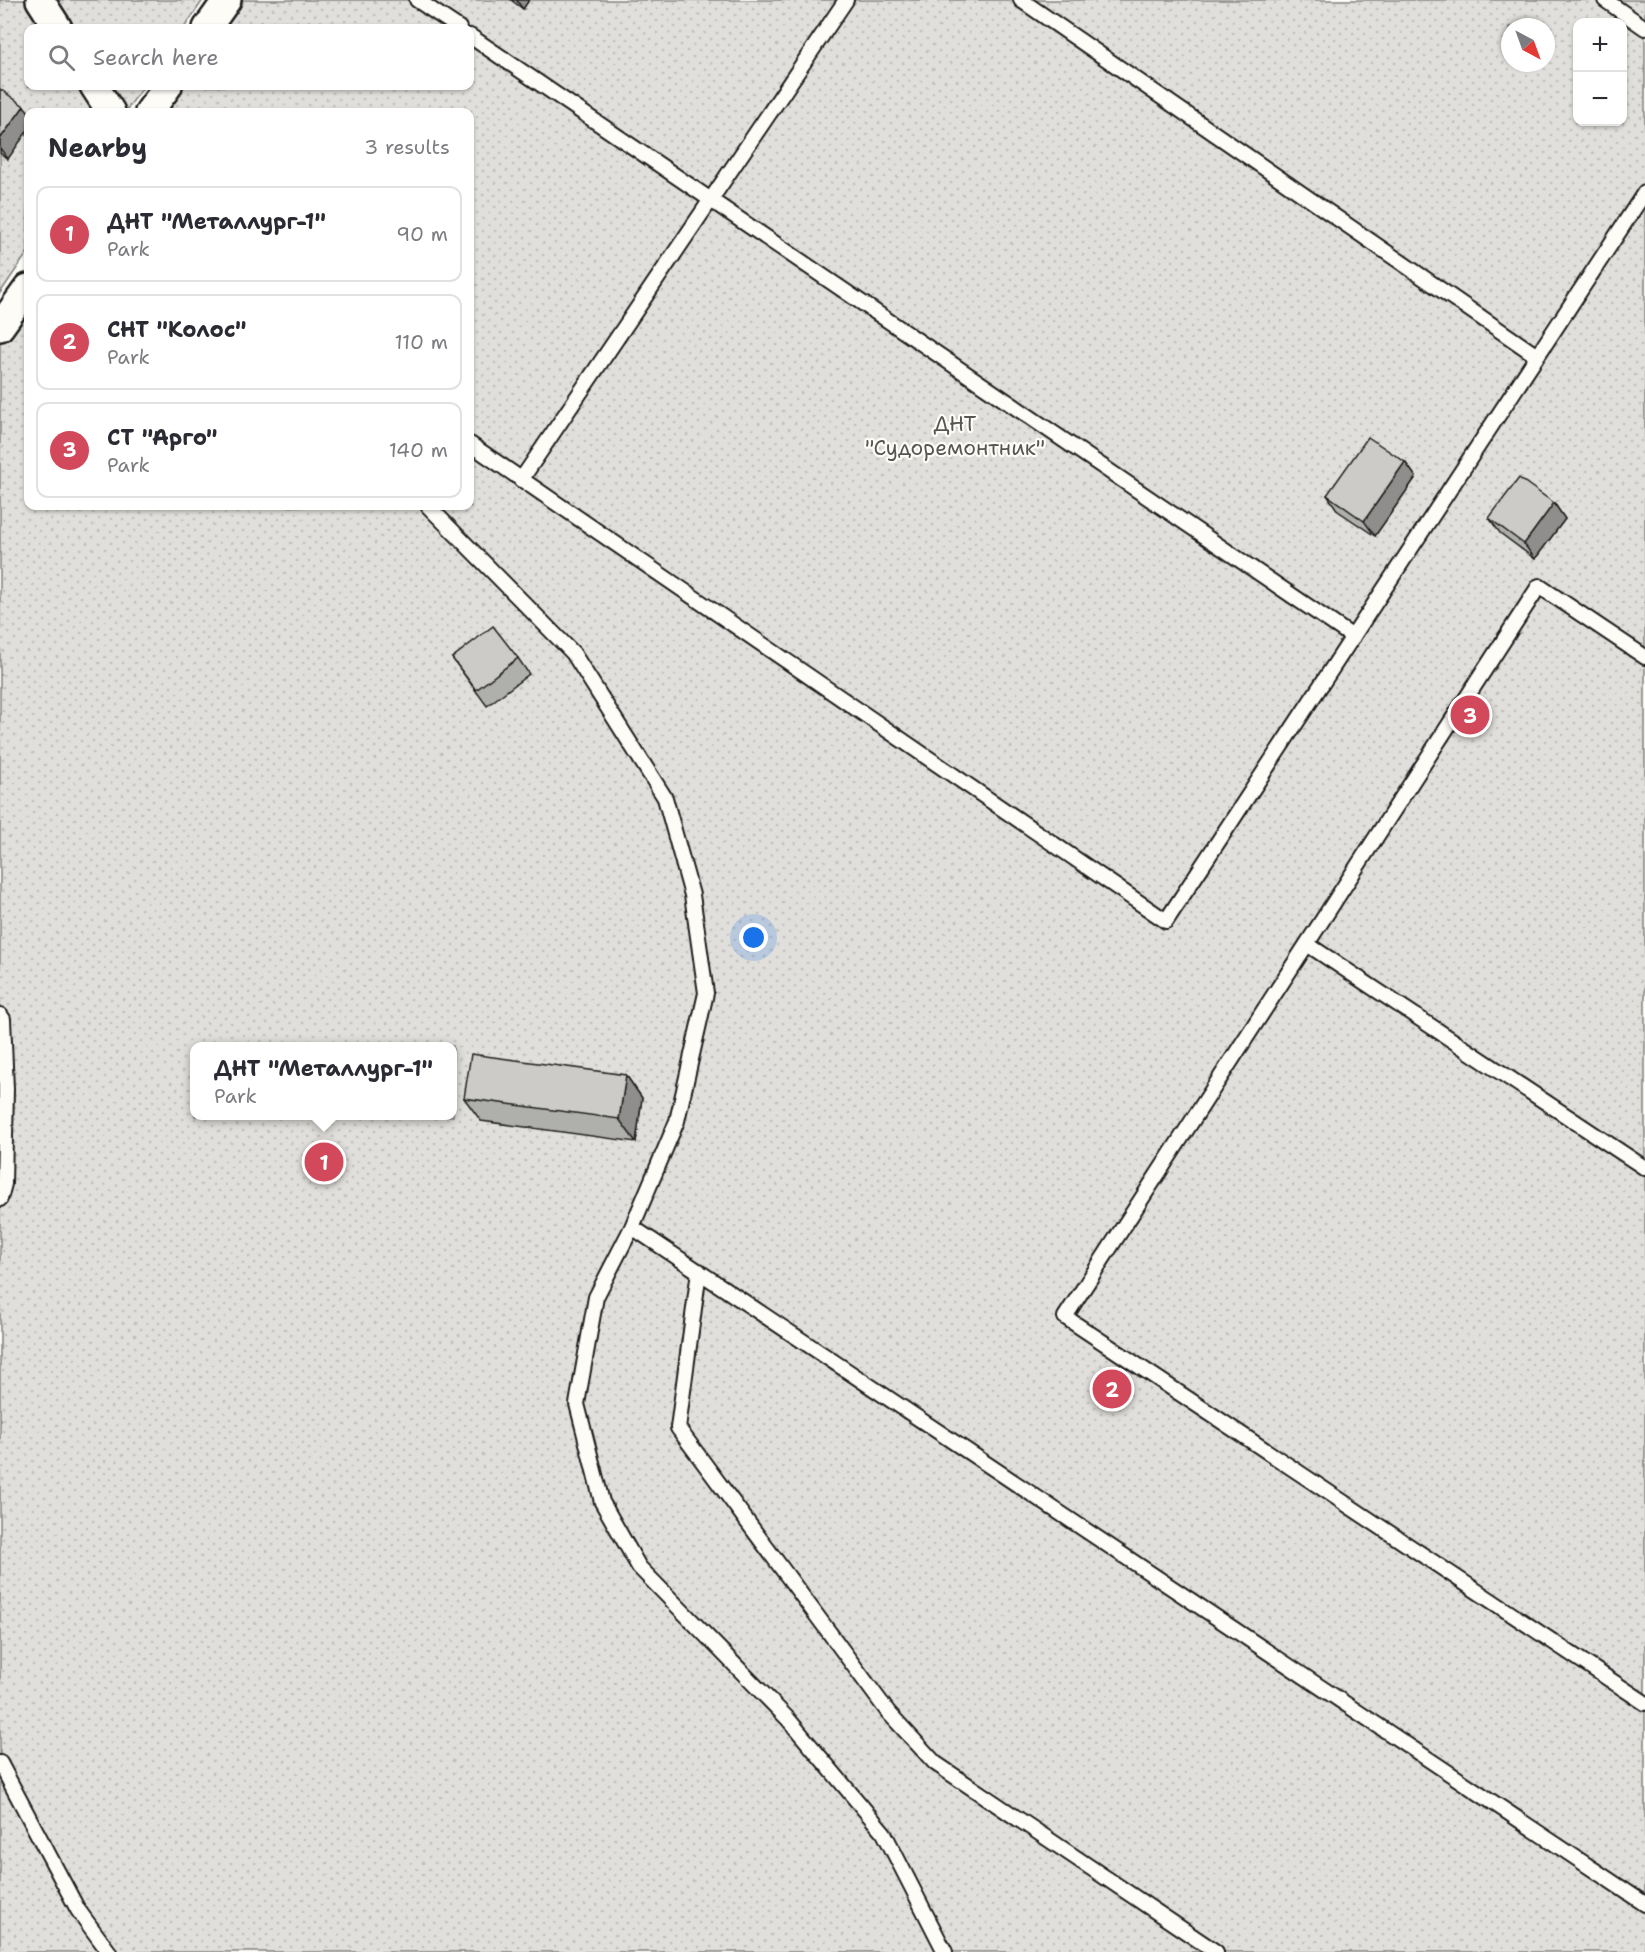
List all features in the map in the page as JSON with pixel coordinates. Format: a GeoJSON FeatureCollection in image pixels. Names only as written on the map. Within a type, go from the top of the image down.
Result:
{"type":"FeatureCollection","features":[{"type":"Feature","properties":{"kind":"street"},"geometry":{"type":"LineString","coordinates":[[40,0],[55,24]]}},
{"type":"Feature","properties":{"kind":"street"},"geometry":{"type":"LineString","coordinates":[[210,24],[227,0]]}},
{"type":"Feature","properties":{"kind":"street"},"geometry":{"type":"LineString","coordinates":[[97,90],[108,108]]}},
{"type":"Feature","properties":{"kind":"street"},"geometry":{"type":"LineString","coordinates":[[152,108],[165,90]]}},
{"type":"Feature","properties":{"kind":"street"},"geometry":{"type":"LineString","coordinates":[[0,327],[24,294]]}},
{"type":"Feature","properties":{"kind":"lane"},"geometry":{"type":"LineString","coordinates":[[417,0],[453,24]]}},
{"type":"Feature","properties":{"kind":"lane"},"geometry":{"type":"LineString","coordinates":[[521,480],[846,0]]}},
{"type":"Feature","properties":{"kind":"lane"},"geometry":{"type":"LineString","coordinates":[[1021,0],[1537,356]]}},
{"type":"Feature","properties":{"kind":"lane"},"geometry":{"type":"LineString","coordinates":[[1605,0],[1645,28]]}},
{"type":"Feature","properties":{"kind":"lane"},"geometry":{"type":"LineString","coordinates":[[474,39],[1353,637]]}},
{"type":"Feature","properties":{"kind":"lane"},"geometry":{"type":"LineString","coordinates":[[474,447],[1166,921],[1645,192]]}},
{"type":"Feature","properties":{"kind":"lane"},"geometry":{"type":"LineString","coordinates":[[432,510],[573,653],[665,798],[692,895],[706,993],[677,1121],[632,1227],[596,1297],[577,1404],[603,1502],[639,1567],[788,1719],[884,1833],[945,1952]]}},
{"type":"Feature","properties":{"kind":"lane"},"geometry":{"type":"LineString","coordinates":[[1645,657],[1539,586],[1065,1317],[1645,1703]]}},
{"type":"Feature","properties":{"kind":"lane"},"geometry":{"type":"LineString","coordinates":[[1306,944],[1645,1168]]}},
{"type":"Feature","properties":{"kind":"lane"},"geometry":{"type":"LineString","coordinates":[[0,1015],[3,1020],[6,1089],[4,1184],[0,1199]]}},
{"type":"Feature","properties":{"kind":"lane"},"geometry":{"type":"LineString","coordinates":[[632,1227],[1645,1904]]}},
{"type":"Feature","properties":{"kind":"lane"},"geometry":{"type":"LineString","coordinates":[[699,1271],[678,1428],[888,1712],[935,1763],[1215,1952]]}},
{"type":"Feature","properties":{"kind":"lane"},"geometry":{"type":"LineString","coordinates":[[0,1763],[78,1910],[110,1952]]}},
{"type":"Feature","properties":{"kind":"green space"},"geometry":{"type":"Polygon","coordinates":[[[0,0],[203,0],[187,24],[24,24],[24,90],[141,90],[128,108],[24,108],[24,258],[0,293],[0,0]]]}},
{"type":"Feature","properties":{"kind":"green space","name":"ДНТ \"Судоремонтник\""},"geometry":{"type":"Polygon","coordinates":[[[241,0],[1645,0],[1645,1952],[0,1952],[0,333],[24,299],[24,510],[474,510],[474,108],[162,108],[176,90],[474,90],[474,24],[223,24],[241,0]]]}},
{"type":"Feature","properties":{"kind":"building"},"geometry":{"type":"Polygon","coordinates":[[[0,89],[24,106],[0,139],[0,89]]]}},
{"type":"Feature","properties":{"kind":"building"},"geometry":{"type":"Polygon","coordinates":[[[1368,437],[1405,462],[1364,521],[1327,495],[1368,437]]]}},
{"type":"Feature","properties":{"kind":"building"},"geometry":{"type":"Polygon","coordinates":[[[1519,478],[1554,503],[1524,544],[1489,518],[1519,478]]]}},
{"type":"Feature","properties":{"kind":"building"},"geometry":{"type":"Polygon","coordinates":[[[493,626],[518,658],[476,690],[452,658],[493,626]]]}},
{"type":"Feature","properties":{"kind":"building"},"geometry":{"type":"Polygon","coordinates":[[[471,1054],[626,1075],[619,1119],[464,1098],[471,1054]]]}},
{"type":"Feature","properties":{"kind":"place","name":"СТ \"Арго\""},"geometry":{"type":"Point","coordinates":[1470,715]}},
{"type":"Feature","properties":{"kind":"place","name":"ДНТ \"Металлург-1\""},"geometry":{"type":"Point","coordinates":[324,1162]}},
{"type":"Feature","properties":{"kind":"place","name":"СНТ \"Колос\""},"geometry":{"type":"Point","coordinates":[1112,1389]}}]}
